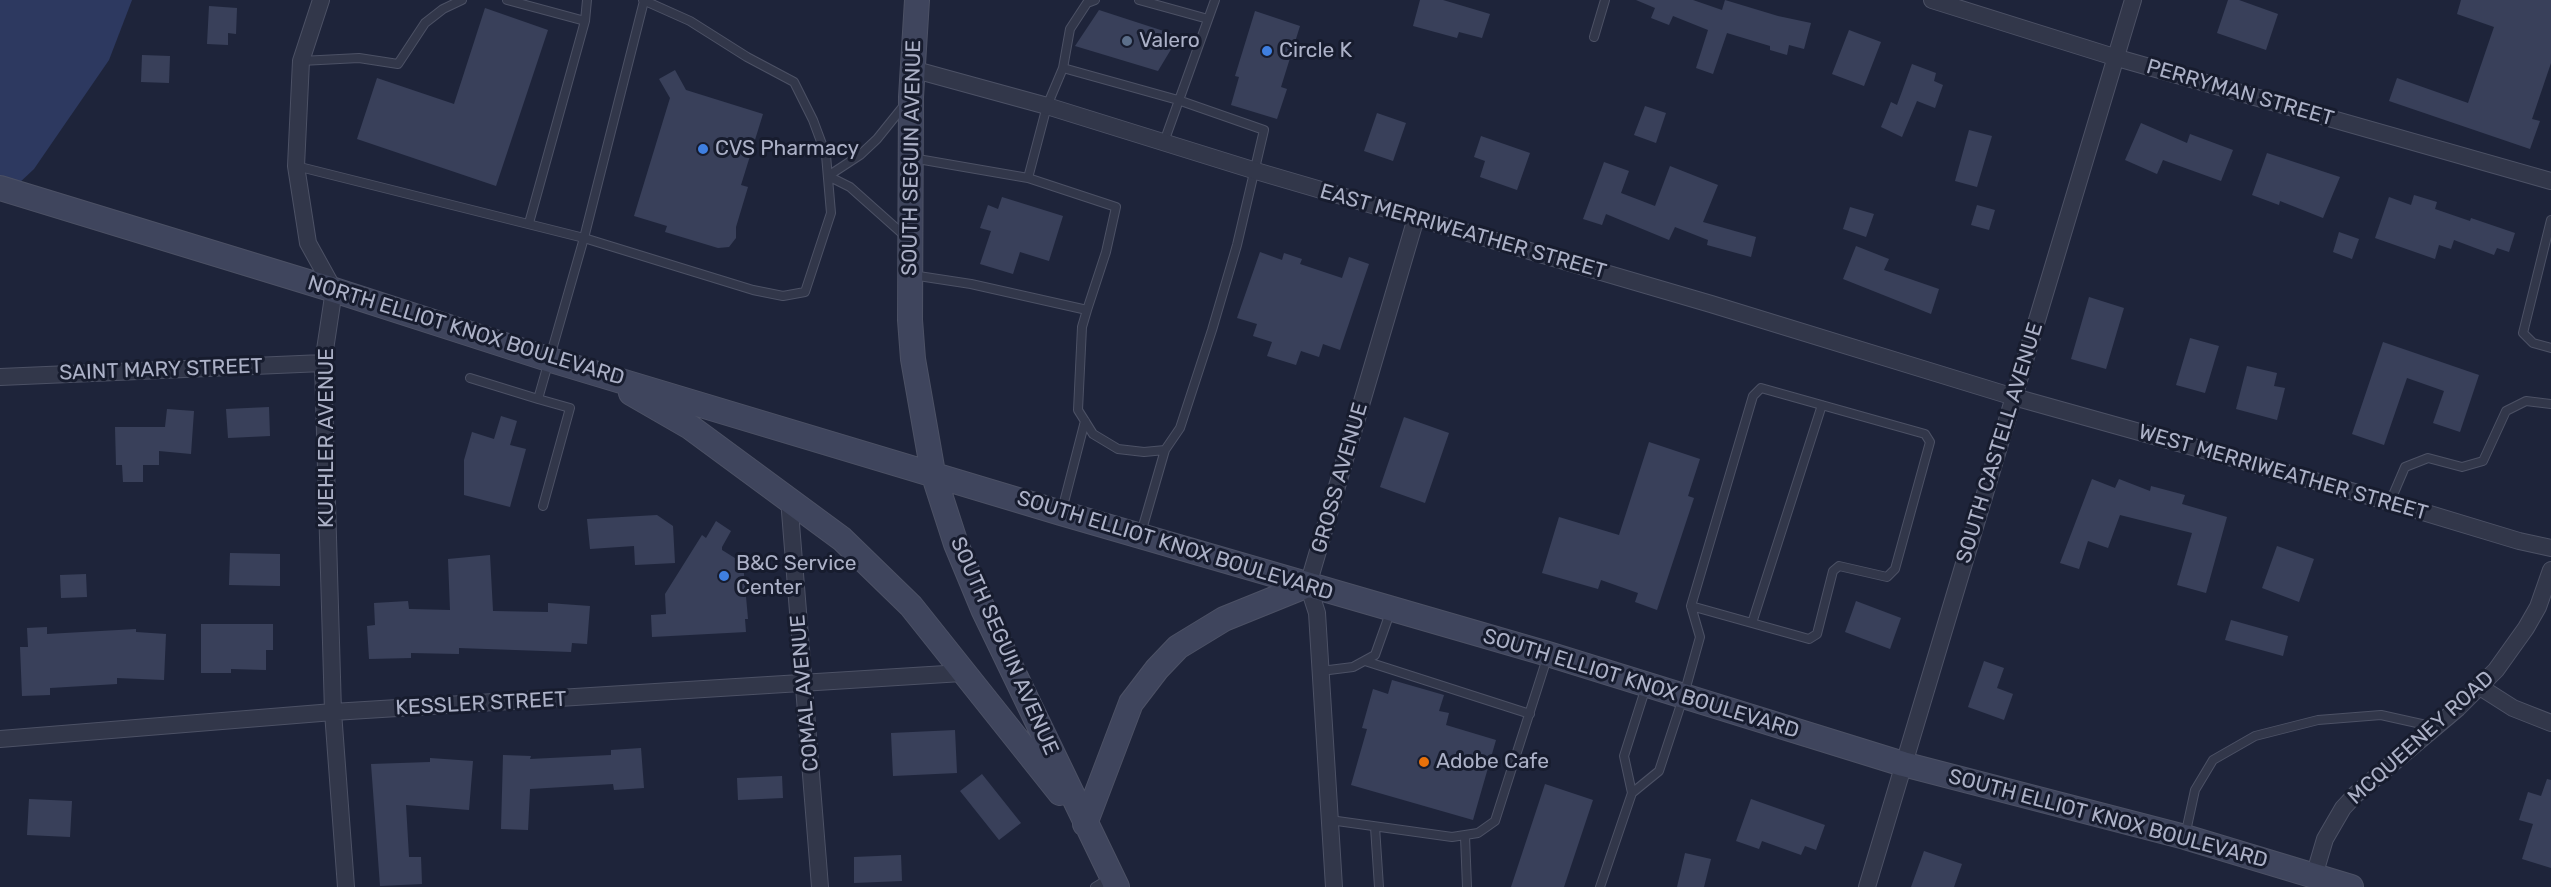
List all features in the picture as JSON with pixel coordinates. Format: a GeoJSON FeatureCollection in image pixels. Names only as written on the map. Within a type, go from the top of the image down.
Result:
{"type":"FeatureCollection","features":[{"type":"Feature","properties":{"kind":"main road","name":"SOUTH SEGUIN AVENUE"},"geometry":{"type":"LineString","coordinates":[[916,2],[911,97],[908,274],[913,359],[933,473],[956,544],[983,609],[1085,824],[1108,884]]}},
{"type":"Feature","properties":{"kind":"main road","name":"NORTH ELLIOT KNOX BOULEVARD"},"geometry":{"type":"LineString","coordinates":[[0,188],[334,290],[551,360],[933,473]]}},
{"type":"Feature","properties":{"kind":"main road"},"geometry":{"type":"LineString","coordinates":[[598,373],[690,427],[842,539],[911,606],[962,673],[1085,824]]}},
{"type":"Feature","properties":{"kind":"main road","name":"SOUTH ELLIOT KNOX BOULEVARD"},"geometry":{"type":"LineString","coordinates":[[933,473],[1061,513],[1548,654],[1683,698],[1903,764],[2185,837],[2351,887]]}},
{"type":"Feature","properties":{"kind":"main road"},"geometry":{"type":"LineString","coordinates":[[1085,824],[1131,703],[1157,669],[1178,648],[1224,619],[1308,585]]}},
{"type":"Feature","properties":{"kind":"street"},"geometry":{"type":"LineString","coordinates":[[321,0],[301,61],[296,166],[308,243],[334,290]]}},
{"type":"Feature","properties":{"kind":"street","name":"PERRYMAN STREET"},"geometry":{"type":"LineString","coordinates":[[1932,0],[2114,57],[2551,181]]}},
{"type":"Feature","properties":{"kind":"street","name":"SOUTH CASTELL AVENUE"},"geometry":{"type":"LineString","coordinates":[[1867,887],[2114,57],[2133,0]]}},
{"type":"Feature","properties":{"kind":"street","name":"EAST MERRIWEATHER STREET"},"geometry":{"type":"LineString","coordinates":[[912,69],[1047,106],[1256,171],[2014,397]]}},
{"type":"Feature","properties":{"kind":"street","name":"GROSS AVENUE"},"geometry":{"type":"LineString","coordinates":[[1308,585],[1416,218]]}},
{"type":"Feature","properties":{"kind":"street","name":"KUEHLER AVENUE"},"geometry":{"type":"LineString","coordinates":[[334,290],[323,363],[333,712],[346,887]]}},
{"type":"Feature","properties":{"kind":"street","name":"SAINT MARY STREET"},"geometry":{"type":"LineString","coordinates":[[0,377],[323,363]]}},
{"type":"Feature","properties":{"kind":"street","name":"WEST MERRIWEATHER STREET"},"geometry":{"type":"LineString","coordinates":[[2014,397],[2390,502],[2519,542],[2551,548]]}},
{"type":"Feature","properties":{"kind":"street","name":"COMAL AVENUE"},"geometry":{"type":"LineString","coordinates":[[789,499],[820,887]]}},
{"type":"Feature","properties":{"kind":"street","name":"MCQUEENEY ROAD"},"geometry":{"type":"LineString","coordinates":[[2314,876],[2325,839],[2343,808],[2356,794],[2480,687],[2513,649],[2526,628],[2538,607],[2551,570]]}},
{"type":"Feature","properties":{"kind":"street"},"geometry":{"type":"LineString","coordinates":[[1308,585],[1317,613],[1335,887]]}},
{"type":"Feature","properties":{"kind":"street","name":"KESSLER STREET"},"geometry":{"type":"LineString","coordinates":[[0,739],[333,712],[805,685],[962,673]]}},
{"type":"Feature","properties":{"kind":"street"},"geometry":{"type":"LineString","coordinates":[[2480,687],[2513,708],[2551,723]]}},
{"type":"Feature","properties":{"kind":"lane"},"geometry":{"type":"LineString","coordinates":[[301,61],[359,58],[398,64],[425,23],[443,9],[462,0]]}},
{"type":"Feature","properties":{"kind":"lane"},"geometry":{"type":"LineString","coordinates":[[507,0],[585,21]]}},
{"type":"Feature","properties":{"kind":"lane"},"geometry":{"type":"LineString","coordinates":[[529,223],[585,21],[587,0]]}},
{"type":"Feature","properties":{"kind":"lane"},"geometry":{"type":"LineString","coordinates":[[296,166],[529,223],[584,238],[753,290],[783,296],[805,292],[831,213],[826,155],[813,120],[794,82],[747,57],[690,21],[644,0],[584,238],[538,399]]}},
{"type":"Feature","properties":{"kind":"lane"},"geometry":{"type":"LineString","coordinates":[[1028,178],[1047,106],[1063,68],[1070,29],[1087,3],[1095,0]]}},
{"type":"Feature","properties":{"kind":"lane"},"geometry":{"type":"LineString","coordinates":[[1139,0],[1208,20]]}},
{"type":"Feature","properties":{"kind":"lane"},"geometry":{"type":"LineString","coordinates":[[1164,142],[1215,0]]}},
{"type":"Feature","properties":{"kind":"lane"},"geometry":{"type":"LineString","coordinates":[[1594,37],[1605,0]]}},
{"type":"Feature","properties":{"kind":"lane"},"geometry":{"type":"LineString","coordinates":[[1063,68],[1178,100],[1264,130],[1237,245],[1190,399],[1180,428],[1165,450],[1140,536]]}},
{"type":"Feature","properties":{"kind":"lane"},"geometry":{"type":"LineString","coordinates":[[828,176],[860,155],[876,140],[911,97]]}},
{"type":"Feature","properties":{"kind":"lane"},"geometry":{"type":"LineString","coordinates":[[910,158],[1028,178],[1116,207],[1106,252],[1082,327],[1078,410],[1093,434],[1118,449],[1144,452],[1165,450]]}},
{"type":"Feature","properties":{"kind":"lane"},"geometry":{"type":"LineString","coordinates":[[828,176],[850,187],[909,240]]}},
{"type":"Feature","properties":{"kind":"lane"},"geometry":{"type":"LineString","coordinates":[[2551,220],[2523,333],[2533,343],[2551,348]]}},
{"type":"Feature","properties":{"kind":"lane"},"geometry":{"type":"LineString","coordinates":[[908,274],[971,284],[1086,310]]}},
{"type":"Feature","properties":{"kind":"lane"},"geometry":{"type":"LineString","coordinates":[[470,378],[570,408],[543,506]]}},
{"type":"Feature","properties":{"kind":"lane"},"geometry":{"type":"LineString","coordinates":[[1632,793],[1659,771],[1683,698],[1700,637],[1691,606],[1753,396],[1761,388],[1925,434],[1930,442],[1895,569],[1887,577],[1839,566],[1833,571],[1817,634],[1809,639],[1691,606]]}},
{"type":"Feature","properties":{"kind":"lane"},"geometry":{"type":"LineString","coordinates":[[2390,502],[2405,467],[2428,458],[2462,467],[2483,461],[2506,411],[2526,401],[2551,404]]}},
{"type":"Feature","properties":{"kind":"lane"},"geometry":{"type":"LineString","coordinates":[[1752,623],[1822,405]]}},
{"type":"Feature","properties":{"kind":"lane"},"geometry":{"type":"LineString","coordinates":[[1061,513],[1085,421]]}},
{"type":"Feature","properties":{"kind":"lane"},"geometry":{"type":"LineString","coordinates":[[1321,671],[1353,667],[1375,656],[1391,609]]}},
{"type":"Feature","properties":{"kind":"lane"},"geometry":{"type":"LineString","coordinates":[[1330,820],[1452,837],[1478,833],[1495,821],[1548,654]]}},
{"type":"Feature","properties":{"kind":"lane"},"geometry":{"type":"LineString","coordinates":[[1365,661],[1530,714]]}},
{"type":"Feature","properties":{"kind":"lane"},"geometry":{"type":"LineString","coordinates":[[1600,887],[1632,793],[1624,756],[1647,686]]}},
{"type":"Feature","properties":{"kind":"lane"},"geometry":{"type":"LineString","coordinates":[[2185,837],[2195,790],[2212,760],[2255,736],[2318,720],[2381,716],[2435,728]]}},
{"type":"Feature","properties":{"kind":"lane"},"geometry":{"type":"LineString","coordinates":[[1375,827],[1379,887]]}},
{"type":"Feature","properties":{"kind":"lane"},"geometry":{"type":"LineString","coordinates":[[1465,836],[1467,887]]}},
{"type":"Feature","properties":{"kind":"water"},"geometry":{"type":"Polygon","coordinates":[[[0,0],[132,0],[109,60],[34,169],[0,201],[0,0]]]}},
{"type":"Feature","properties":{"kind":"building"},"geometry":{"type":"Polygon","coordinates":[[[1420,0],[1443,0],[1490,14],[1482,38],[1459,32],[1457,38],[1413,26],[1420,0]]]}},
{"type":"Feature","properties":{"kind":"building"},"geometry":{"type":"Polygon","coordinates":[[[1636,0],[1693,0],[1722,10],[1725,0],[1811,23],[1804,49],[1789,45],[1787,55],[1770,50],[1770,46],[1727,33],[1713,74],[1696,68],[1708,30],[1673,16],[1669,25],[1651,18],[1655,8],[1636,0]]]}},
{"type":"Feature","properties":{"kind":"building"},"geometry":{"type":"Polygon","coordinates":[[[2228,0],[2239,0],[2278,14],[2266,50],[2217,33],[2228,0]]]}},
{"type":"Feature","properties":{"kind":"building"},"geometry":{"type":"Polygon","coordinates":[[[2461,0],[2551,0],[2551,63],[2532,119],[2540,121],[2530,149],[2389,101],[2397,78],[2468,103],[2494,27],[2457,14],[2461,0]]]}},
{"type":"Feature","properties":{"kind":"building"},"geometry":{"type":"Polygon","coordinates":[[[209,6],[237,8],[236,34],[228,33],[228,45],[207,44],[209,6]]]}},
{"type":"Feature","properties":{"kind":"building"},"geometry":{"type":"Polygon","coordinates":[[[485,8],[548,30],[496,186],[357,139],[377,78],[454,104],[485,8]]]}},
{"type":"Feature","properties":{"kind":"building","name":"Valero"},"geometry":{"type":"Polygon","coordinates":[[[1099,10],[1179,36],[1158,71],[1075,46],[1099,10]]]}},
{"type":"Feature","properties":{"kind":"building","name":"Circle K"},"geometry":{"type":"Polygon","coordinates":[[[1255,11],[1300,26],[1281,87],[1287,89],[1277,119],[1231,105],[1239,77],[1235,76],[1255,11]]]}},
{"type":"Feature","properties":{"kind":"building"},"geometry":{"type":"Polygon","coordinates":[[[1849,30],[1881,42],[1864,86],[1832,74],[1849,30]]]}},
{"type":"Feature","properties":{"kind":"building"},"geometry":{"type":"Polygon","coordinates":[[[142,55],[170,56],[169,83],[141,82],[142,55]]]}},
{"type":"Feature","properties":{"kind":"building"},"geometry":{"type":"Polygon","coordinates":[[[1912,64],[1936,73],[1934,81],[1943,85],[1935,108],[1917,101],[1902,137],[1881,127],[1891,102],[1897,105],[1912,64]]]}},
{"type":"Feature","properties":{"kind":"building","name":"CVS Pharmacy"},"geometry":{"type":"Polygon","coordinates":[[[675,70],[686,90],[763,114],[741,185],[748,187],[736,227],[736,238],[729,247],[718,248],[665,232],[667,226],[634,216],[670,98],[659,79],[675,70]]]}},
{"type":"Feature","properties":{"kind":"building"},"geometry":{"type":"Polygon","coordinates":[[[1645,106],[1666,113],[1656,143],[1634,135],[1645,106]]]}},
{"type":"Feature","properties":{"kind":"building"},"geometry":{"type":"Polygon","coordinates":[[[1377,113],[1406,123],[1393,161],[1364,151],[1377,113]]]}},
{"type":"Feature","properties":{"kind":"building"},"geometry":{"type":"Polygon","coordinates":[[[2141,123],[2187,143],[2190,134],[2233,150],[2221,181],[2163,160],[2157,174],[2125,160],[2141,123]]]}},
{"type":"Feature","properties":{"kind":"building"},"geometry":{"type":"Polygon","coordinates":[[[1969,130],[1992,136],[1977,187],[1955,181],[1969,130]]]}},
{"type":"Feature","properties":{"kind":"building"},"geometry":{"type":"Polygon","coordinates":[[[1481,136],[1530,153],[1517,190],[1480,177],[1485,161],[1474,157],[1481,136]]]}},
{"type":"Feature","properties":{"kind":"building"},"geometry":{"type":"Polygon","coordinates":[[[2267,153],[2340,177],[2323,218],[2280,201],[2279,205],[2252,195],[2267,153]]]}},
{"type":"Feature","properties":{"kind":"building"},"geometry":{"type":"Polygon","coordinates":[[[1604,162],[1629,171],[1621,193],[1655,206],[1670,166],[1718,185],[1703,222],[1756,237],[1751,257],[1707,245],[1708,240],[1675,227],[1669,240],[1606,214],[1602,225],[1583,219],[1604,162]]]}},
{"type":"Feature","properties":{"kind":"building"},"geometry":{"type":"Polygon","coordinates":[[[2414,195],[2437,202],[2435,209],[2515,233],[2509,252],[2497,248],[2494,255],[2454,240],[2451,249],[2439,245],[2435,259],[2375,238],[2389,197],[2411,205],[2414,195]]]}},
{"type":"Feature","properties":{"kind":"building"},"geometry":{"type":"Polygon","coordinates":[[[1002,197],[1063,216],[1049,261],[1020,252],[1013,274],[980,264],[991,231],[980,228],[988,205],[998,209],[1002,197]]]}},
{"type":"Feature","properties":{"kind":"building"},"geometry":{"type":"Polygon","coordinates":[[[1977,205],[1995,210],[1989,230],[1971,225],[1977,205]]]}},
{"type":"Feature","properties":{"kind":"building"},"geometry":{"type":"Polygon","coordinates":[[[1850,207],[1874,214],[1866,237],[1843,229],[1850,207]]]}},
{"type":"Feature","properties":{"kind":"building"},"geometry":{"type":"Polygon","coordinates":[[[2339,232],[2359,239],[2352,259],[2333,252],[2339,232]]]}},
{"type":"Feature","properties":{"kind":"building"},"geometry":{"type":"Polygon","coordinates":[[[1856,246],[1889,259],[1884,270],[1939,289],[1931,314],[1843,279],[1856,246]]]}},
{"type":"Feature","properties":{"kind":"building"},"geometry":{"type":"Polygon","coordinates":[[[1260,252],[1282,260],[1284,253],[1302,259],[1300,264],[1342,278],[1349,257],[1369,264],[1340,350],[1323,344],[1319,357],[1301,351],[1296,365],[1267,356],[1272,342],[1253,336],[1257,324],[1237,318],[1260,252]]]}},
{"type":"Feature","properties":{"kind":"building"},"geometry":{"type":"Polygon","coordinates":[[[2089,297],[2124,308],[2106,369],[2071,359],[2089,297]]]}},
{"type":"Feature","properties":{"kind":"building"},"geometry":{"type":"Polygon","coordinates":[[[2190,338],[2219,346],[2205,393],[2176,385],[2190,338]]]}},
{"type":"Feature","properties":{"kind":"building"},"geometry":{"type":"Polygon","coordinates":[[[2383,342],[2479,375],[2460,432],[2433,423],[2444,391],[2407,378],[2384,445],[2352,434],[2383,342]]]}},
{"type":"Feature","properties":{"kind":"building"},"geometry":{"type":"Polygon","coordinates":[[[2247,366],[2277,373],[2274,386],[2285,388],[2277,420],[2236,409],[2247,366]]]}},
{"type":"Feature","properties":{"kind":"building"},"geometry":{"type":"Polygon","coordinates":[[[269,407],[270,436],[228,438],[226,409],[269,407]]]}},
{"type":"Feature","properties":{"kind":"building"},"geometry":{"type":"Polygon","coordinates":[[[167,409],[194,411],[191,454],[159,451],[159,465],[143,465],[143,482],[123,482],[122,465],[116,465],[115,427],[165,427],[167,409]]]}},
{"type":"Feature","properties":{"kind":"building"},"geometry":{"type":"Polygon","coordinates":[[[501,416],[517,421],[510,445],[526,449],[510,507],[464,495],[464,460],[472,432],[494,439],[501,416]]]}},
{"type":"Feature","properties":{"kind":"building"},"geometry":{"type":"Polygon","coordinates":[[[1404,417],[1449,433],[1425,503],[1380,487],[1404,417]]]}},
{"type":"Feature","properties":{"kind":"building"},"geometry":{"type":"Polygon","coordinates":[[[1649,442],[1700,459],[1688,496],[1694,498],[1657,610],[1635,602],[1638,593],[1601,580],[1598,589],[1542,573],[1559,517],[1619,535],[1649,442]]]}},
{"type":"Feature","properties":{"kind":"building"},"geometry":{"type":"Polygon","coordinates":[[[2092,479],[2115,488],[2119,479],[2150,491],[2151,486],[2185,495],[2182,504],[2227,517],[2206,593],[2177,585],[2192,533],[2120,515],[2108,548],[2088,541],[2079,569],[2060,563],[2092,479]]]}},
{"type":"Feature","properties":{"kind":"building"},"geometry":{"type":"Polygon","coordinates":[[[657,515],[673,526],[675,563],[635,565],[634,546],[590,549],[587,519],[657,515]]]}},
{"type":"Feature","properties":{"kind":"building"},"geometry":{"type":"Polygon","coordinates":[[[716,521],[731,531],[722,550],[743,563],[748,619],[745,619],[746,632],[652,637],[651,615],[666,614],[665,594],[702,535],[706,538],[716,521]]]}},
{"type":"Feature","properties":{"kind":"building"},"geometry":{"type":"Polygon","coordinates":[[[2277,546],[2314,559],[2299,602],[2262,588],[2277,546]]]}},
{"type":"Feature","properties":{"kind":"building"},"geometry":{"type":"Polygon","coordinates":[[[230,553],[280,554],[280,586],[229,585],[230,553]]]}},
{"type":"Feature","properties":{"kind":"building"},"geometry":{"type":"Polygon","coordinates":[[[490,555],[493,611],[548,612],[548,603],[590,606],[587,644],[572,643],[571,652],[459,648],[459,654],[411,653],[411,658],[369,659],[367,626],[375,625],[374,603],[408,601],[409,609],[450,610],[448,559],[490,555]]]}},
{"type":"Feature","properties":{"kind":"building"},"geometry":{"type":"Polygon","coordinates":[[[86,574],[87,597],[61,598],[60,575],[86,574]]]}},
{"type":"Feature","properties":{"kind":"building"},"geometry":{"type":"Polygon","coordinates":[[[1856,601],[1901,618],[1890,649],[1845,632],[1856,601]]]}},
{"type":"Feature","properties":{"kind":"building"},"geometry":{"type":"Polygon","coordinates":[[[2231,620],[2288,636],[2283,656],[2225,640],[2231,620]]]}},
{"type":"Feature","properties":{"kind":"building"},"geometry":{"type":"Polygon","coordinates":[[[201,624],[273,624],[273,650],[266,650],[266,670],[231,669],[231,673],[201,673],[201,624]]]}},
{"type":"Feature","properties":{"kind":"building"},"geometry":{"type":"Polygon","coordinates":[[[47,627],[47,634],[136,629],[136,632],[166,634],[164,680],[117,678],[117,684],[50,688],[50,695],[22,696],[20,647],[28,647],[27,628],[47,627]]]}},
{"type":"Feature","properties":{"kind":"building"},"geometry":{"type":"Polygon","coordinates":[[[1984,661],[2004,668],[1997,688],[2013,694],[2004,720],[1968,707],[1984,661]]]}},
{"type":"Feature","properties":{"kind":"building","name":"Adobe Cafe"},"geometry":{"type":"Polygon","coordinates":[[[1392,680],[1444,695],[1439,711],[1449,713],[1446,725],[1496,740],[1473,820],[1351,785],[1367,729],[1362,728],[1373,689],[1388,694],[1392,680]]]}},
{"type":"Feature","properties":{"kind":"building"},"geometry":{"type":"Polygon","coordinates":[[[955,730],[957,773],[893,776],[891,733],[955,730]]]}},
{"type":"Feature","properties":{"kind":"building"},"geometry":{"type":"Polygon","coordinates":[[[641,748],[644,788],[614,790],[613,784],[530,789],[528,830],[501,829],[503,755],[531,756],[530,759],[611,755],[611,750],[641,748]]]}},
{"type":"Feature","properties":{"kind":"building"},"geometry":{"type":"Polygon","coordinates":[[[430,758],[473,761],[469,810],[406,805],[409,857],[421,857],[422,884],[380,886],[371,764],[430,762],[430,758]]]}},
{"type":"Feature","properties":{"kind":"building"},"geometry":{"type":"Polygon","coordinates":[[[982,774],[1021,823],[999,840],[960,791],[982,774]]]}},
{"type":"Feature","properties":{"kind":"building"},"geometry":{"type":"Polygon","coordinates":[[[782,776],[783,798],[738,800],[737,778],[782,776]]]}},
{"type":"Feature","properties":{"kind":"building"},"geometry":{"type":"Polygon","coordinates":[[[2547,779],[2551,780],[2551,868],[2522,859],[2533,824],[2519,820],[2528,792],[2541,796],[2547,779]]]}},
{"type":"Feature","properties":{"kind":"building"},"geometry":{"type":"Polygon","coordinates":[[[1545,784],[1593,800],[1564,887],[1511,887],[1545,784]]]}},
{"type":"Feature","properties":{"kind":"building"},"geometry":{"type":"Polygon","coordinates":[[[29,799],[72,801],[70,837],[27,835],[29,799]]]}},
{"type":"Feature","properties":{"kind":"building"},"geometry":{"type":"Polygon","coordinates":[[[1751,799],[1825,825],[1816,850],[1805,846],[1801,855],[1762,841],[1759,849],[1736,841],[1751,799]]]}},
{"type":"Feature","properties":{"kind":"building"},"geometry":{"type":"Polygon","coordinates":[[[1924,851],[1962,864],[1954,887],[1911,887],[1924,851]]]}},
{"type":"Feature","properties":{"kind":"building"},"geometry":{"type":"Polygon","coordinates":[[[1685,853],[1711,859],[1704,887],[1677,887],[1685,853]]]}},
{"type":"Feature","properties":{"kind":"building"},"geometry":{"type":"Polygon","coordinates":[[[901,855],[902,881],[854,883],[854,857],[901,855]]]}},
{"type":"Feature","properties":{"kind":"place","name":"Valero"},"geometry":{"type":"Point","coordinates":[1127,41]}},
{"type":"Feature","properties":{"kind":"place","name":"Circle K"},"geometry":{"type":"Point","coordinates":[1267,51]}},
{"type":"Feature","properties":{"kind":"place","name":"CVS Pharmacy"},"geometry":{"type":"Point","coordinates":[703,149]}},
{"type":"Feature","properties":{"kind":"place","name":"B&C Service Center"},"geometry":{"type":"Point","coordinates":[724,576]}},
{"type":"Feature","properties":{"kind":"place","name":"Adobe Cafe"},"geometry":{"type":"Point","coordinates":[1424,762]}}]}
